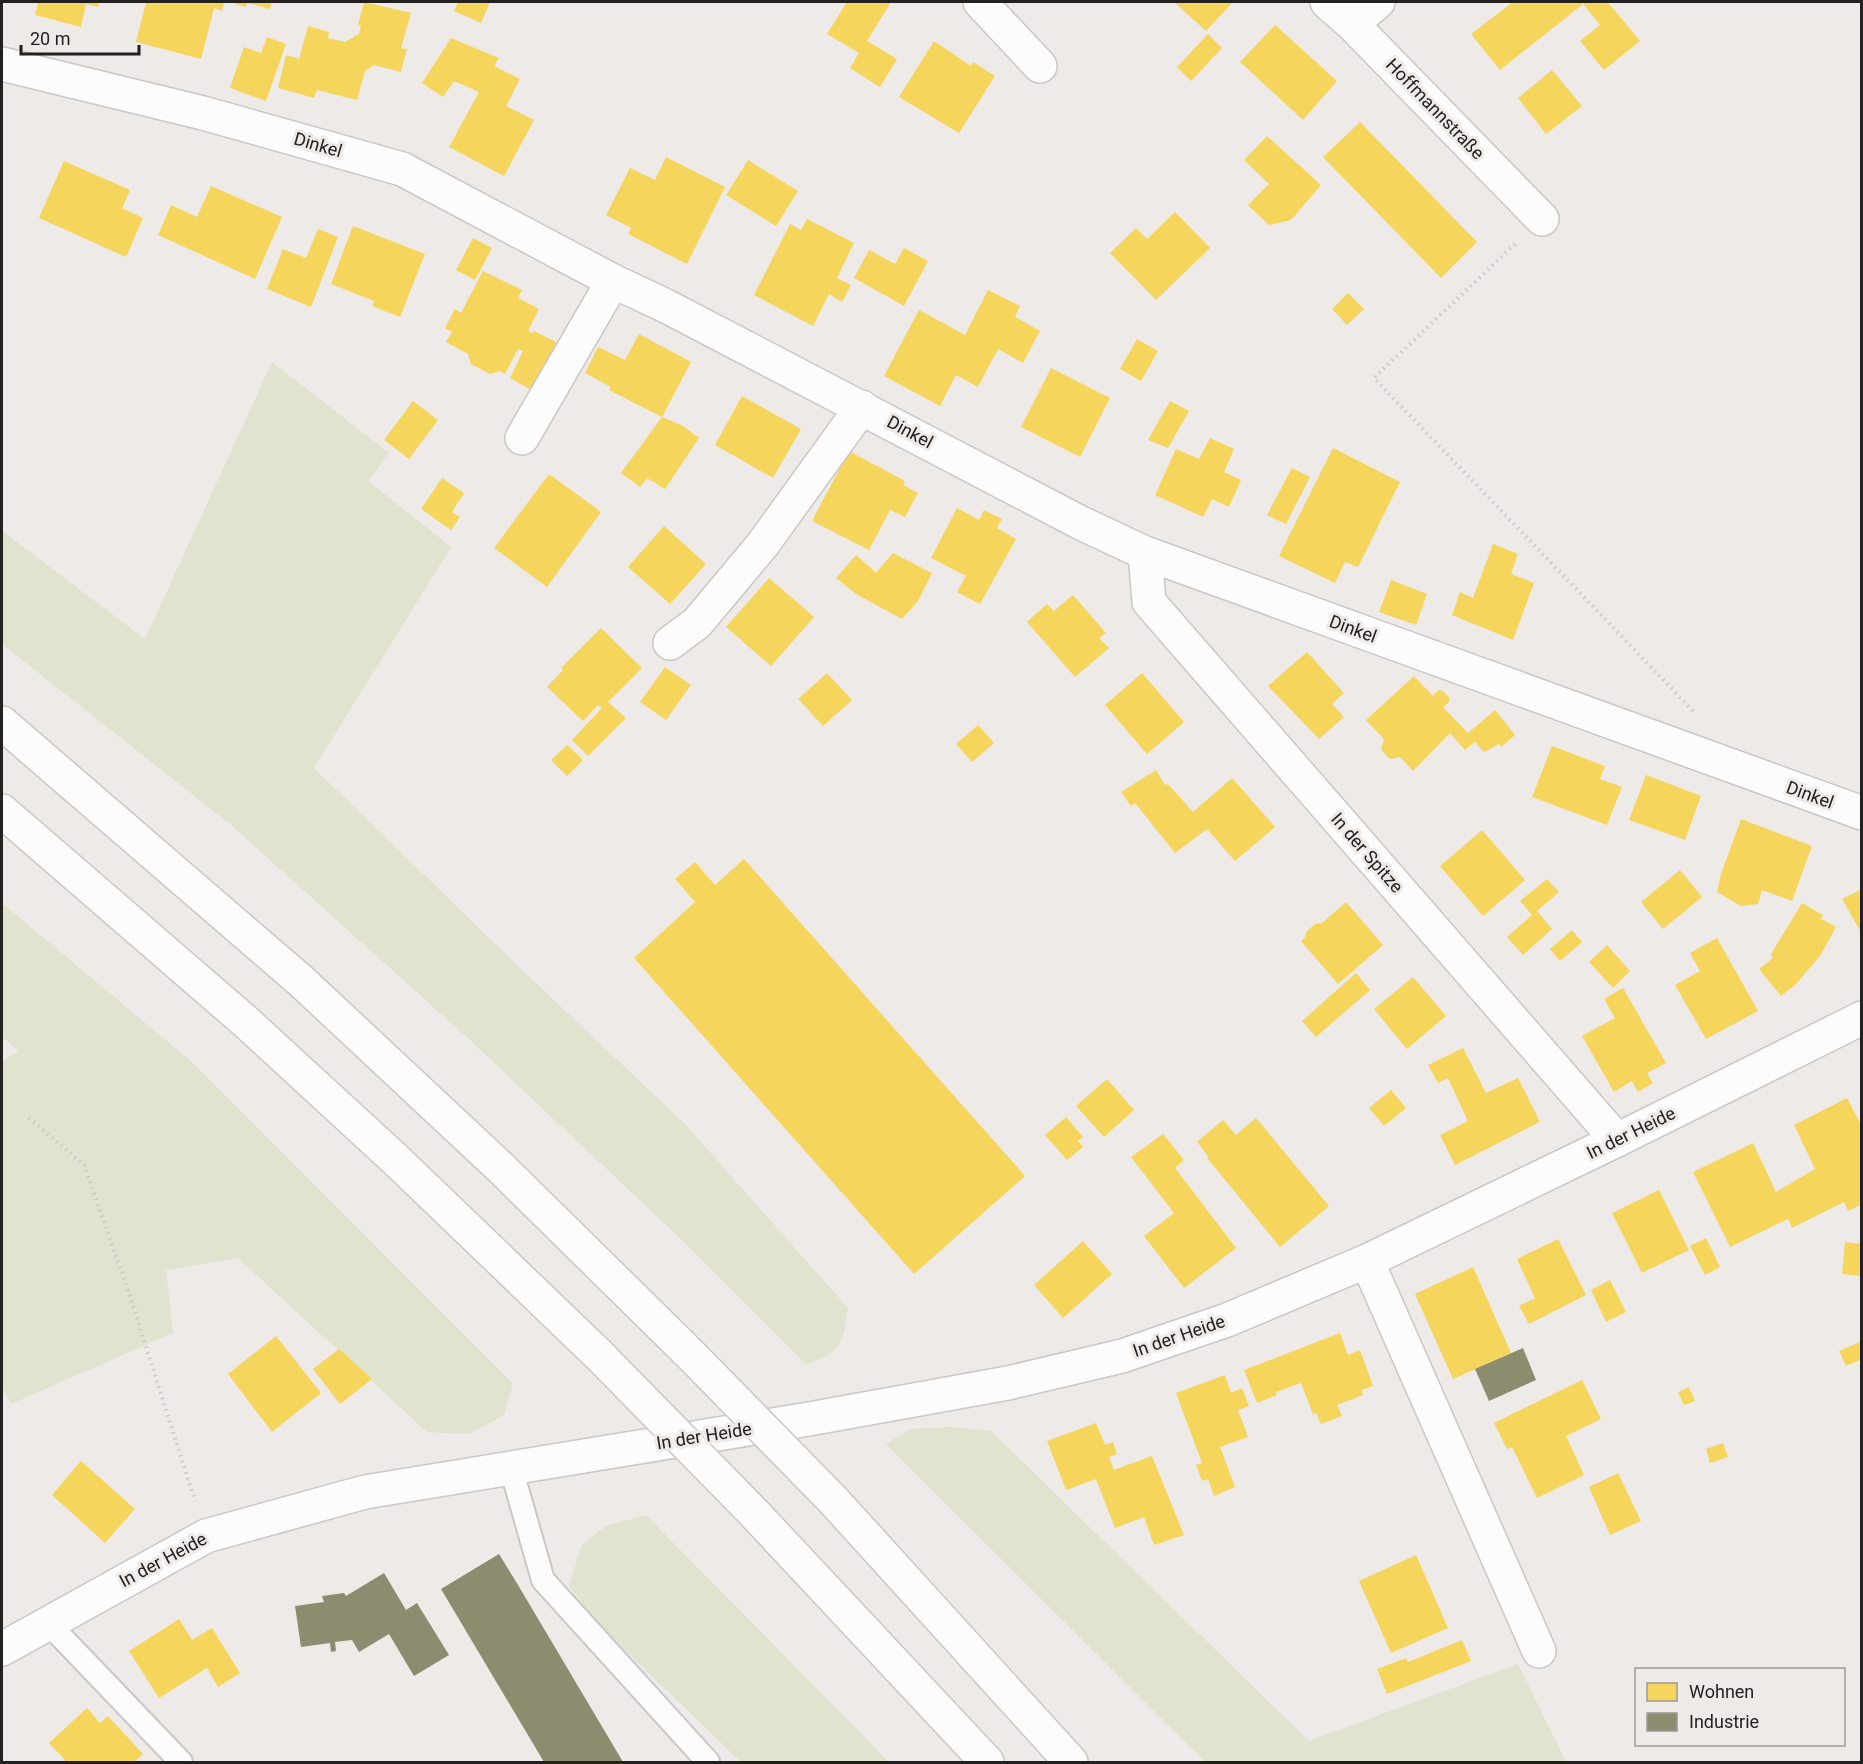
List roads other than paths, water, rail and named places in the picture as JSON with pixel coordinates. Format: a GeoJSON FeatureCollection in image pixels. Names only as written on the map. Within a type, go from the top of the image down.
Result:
{"type":"FeatureCollection","features":[{"type":"Feature","properties":{"kind":"main road"},"geometry":{"type":"LineString","coordinates":[[980,2],[1040,66]]}},
{"type":"Feature","properties":{"kind":"main road","name":"Hoffmannstraße"},"geometry":{"type":"LineString","coordinates":[[1327,2],[1352,24],[1542,219]]}},
{"type":"Feature","properties":{"kind":"main road"},"geometry":{"type":"LineString","coordinates":[[1352,24],[1378,2]]}},
{"type":"Feature","properties":{"kind":"main road","name":"Dinkel"},"geometry":{"type":"LineString","coordinates":[[2,64],[203,113],[402,169],[613,281],[666,306],[1081,523],[1145,554],[1862,813]]}},
{"type":"Feature","properties":{"kind":"main road"},"geometry":{"type":"LineString","coordinates":[[522,438],[613,281]]}},
{"type":"Feature","properties":{"kind":"main road"},"geometry":{"type":"LineString","coordinates":[[670,643],[697,623],[763,544],[862,407]]}},
{"type":"Feature","properties":{"kind":"main road","name":"In der Spitze"},"geometry":{"type":"LineString","coordinates":[[1145,554],[1149,602],[1617,1140]]}},
{"type":"Feature","properties":{"kind":"main road"},"geometry":{"type":"LineString","coordinates":[[2,723],[301,981],[500,1167],[693,1357],[833,1500],[1071,1762]]}},
{"type":"Feature","properties":{"kind":"main road"},"geometry":{"type":"LineString","coordinates":[[2,811],[246,1022],[395,1159],[599,1355],[754,1513],[987,1762]]}},
{"type":"Feature","properties":{"kind":"main road","name":"In der Heide"},"geometry":{"type":"LineString","coordinates":[[2,1649],[206,1536],[365,1492],[809,1419],[1008,1383],[1122,1356],[1227,1320],[1367,1261],[1862,1018]]}},
{"type":"Feature","properties":{"kind":"main road"},"geometry":{"type":"LineString","coordinates":[[1367,1261],[1539,1650]]}},
{"type":"Feature","properties":{"kind":"lane"},"geometry":{"type":"LineString","coordinates":[[511,1468],[543,1580],[708,1762]]}},
{"type":"Feature","properties":{"kind":"lane"},"geometry":{"type":"LineString","coordinates":[[48,1623],[181,1762]]}}]}
